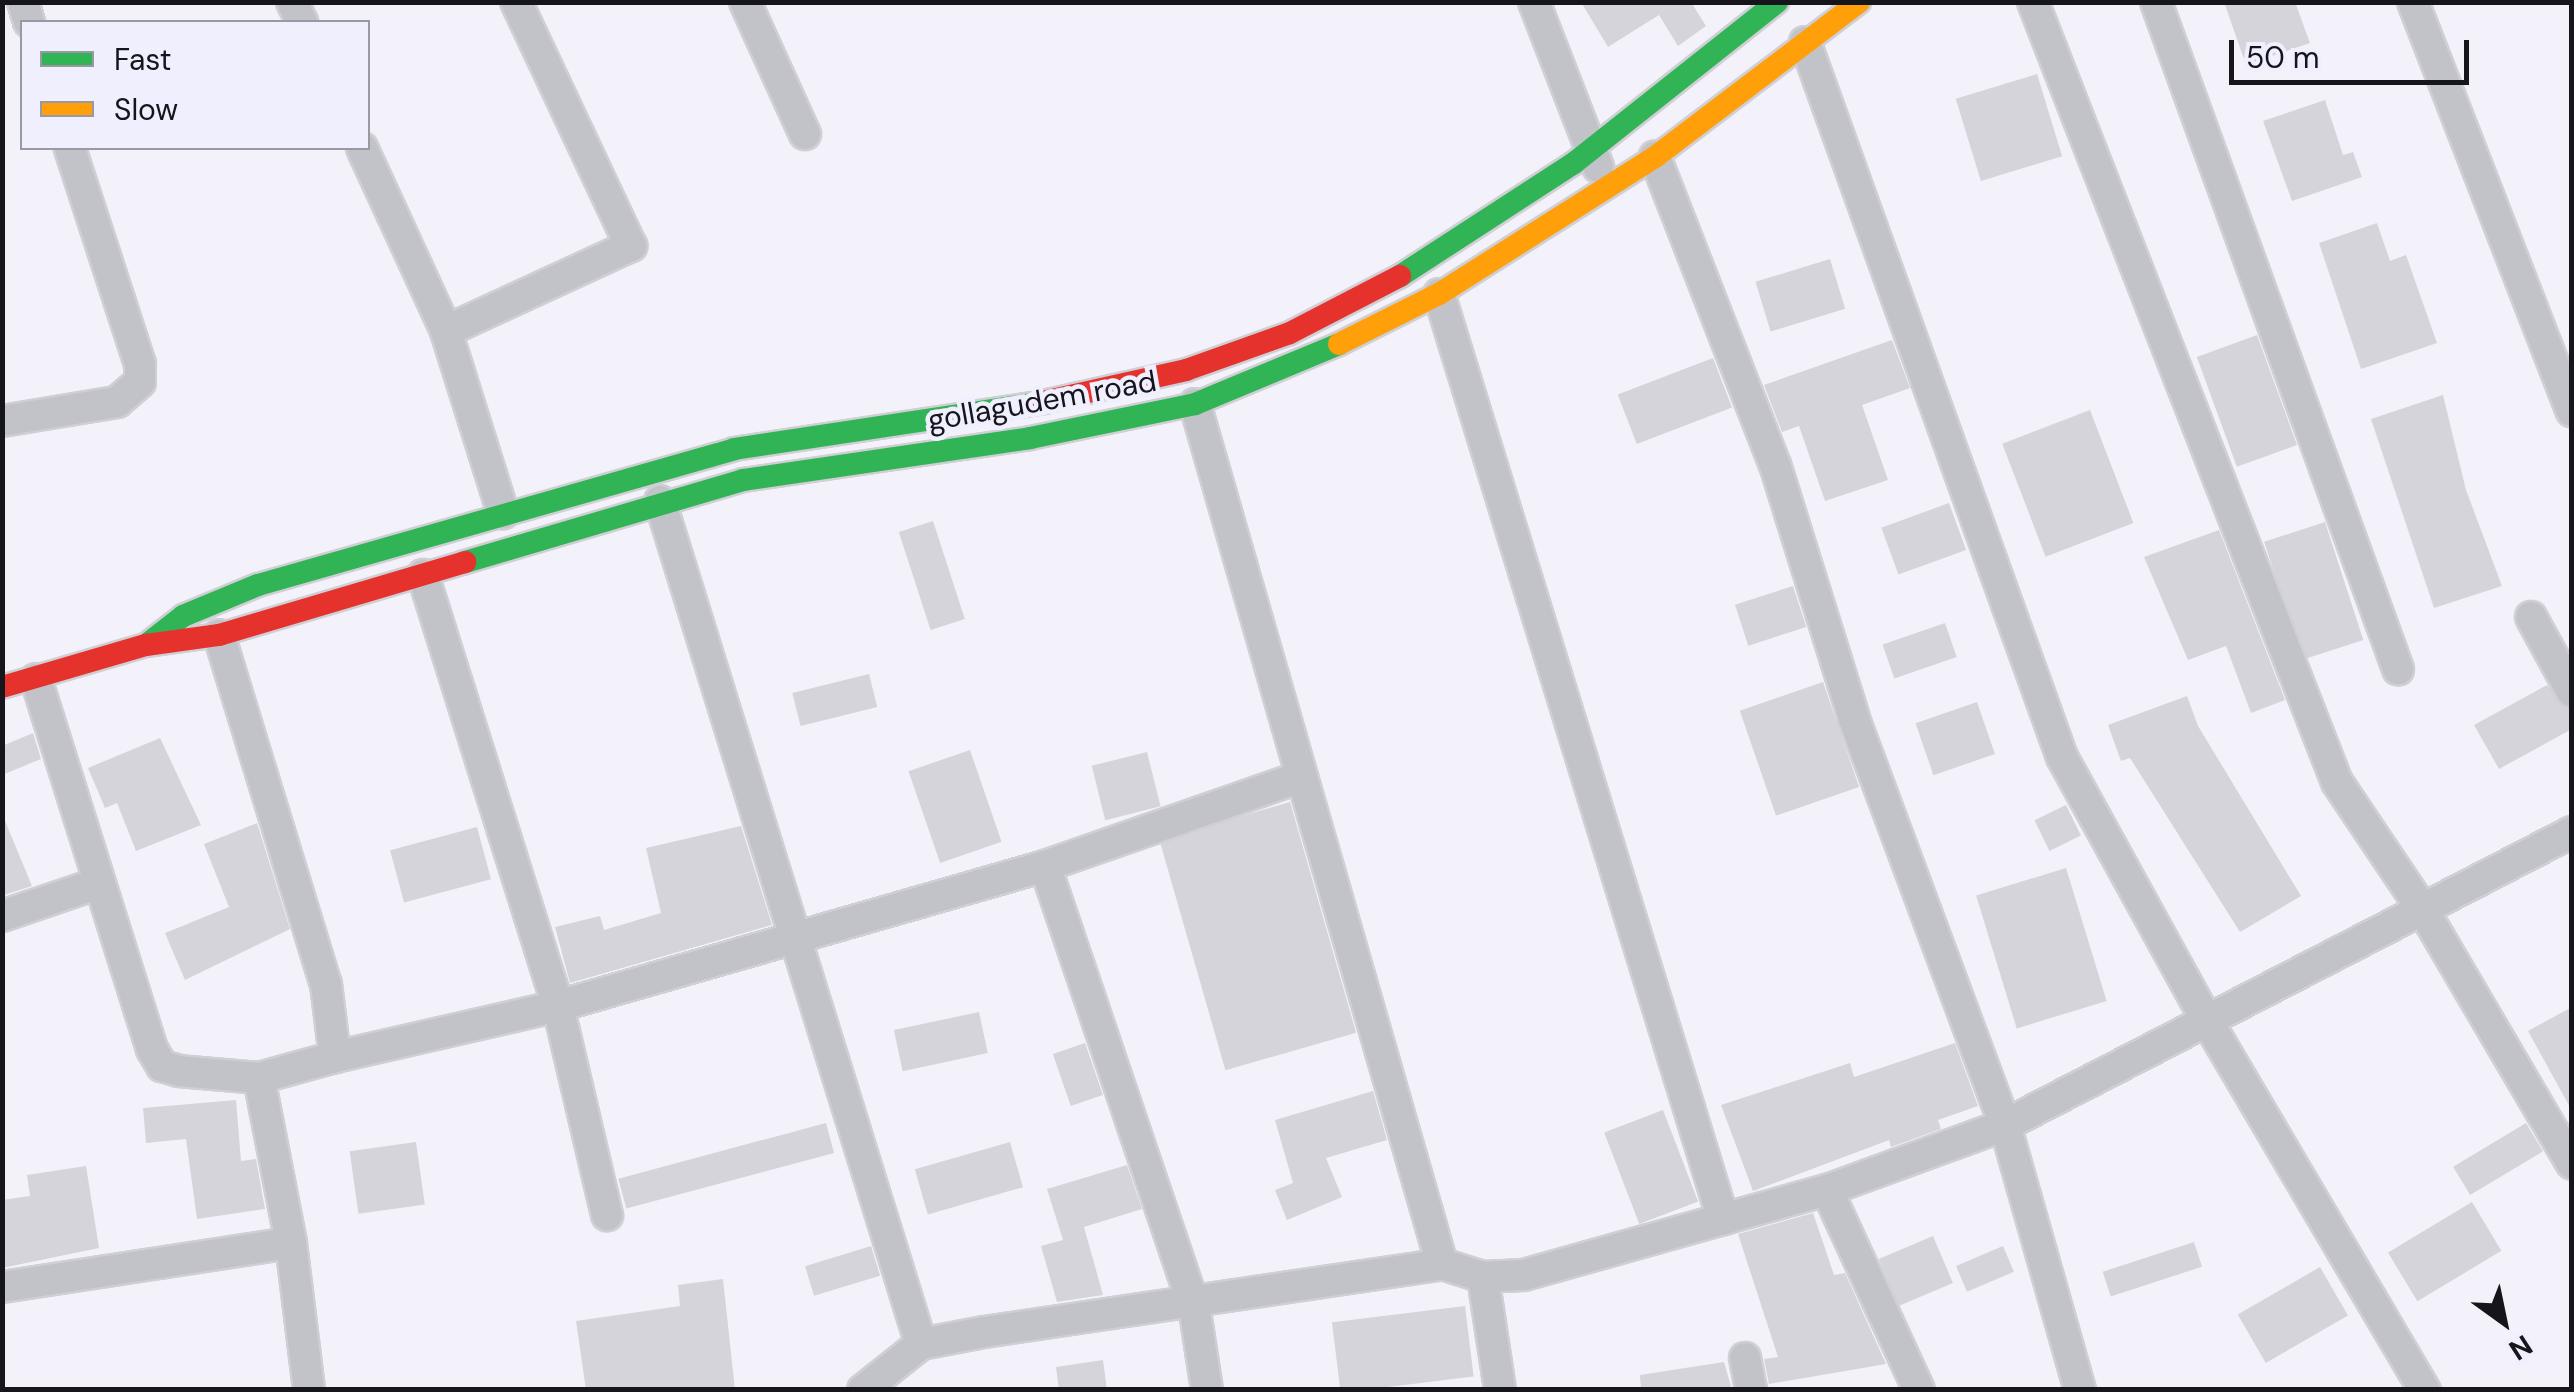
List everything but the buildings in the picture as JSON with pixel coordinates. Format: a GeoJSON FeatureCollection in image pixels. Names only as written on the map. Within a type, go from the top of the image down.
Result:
{"type":"FeatureCollection","features":[{"type":"Feature","properties":{"kind":"street"},"geometry":{"type":"LineString","coordinates":[[446,331],[631,246],[516,2]]}},
{"type":"Feature","properties":{"kind":"street"},"geometry":{"type":"LineString","coordinates":[[746,2],[804,134]]}},
{"type":"Feature","properties":{"kind":"street"},"geometry":{"type":"LineString","coordinates":[[1534,2],[1588,151],[1606,183]]}},
{"type":"Feature","properties":{"kind":"street","name":"gollagudem road"},"geometry":{"type":"LineString","coordinates":[[146,645],[208,603],[504,512],[734,449],[1021,407],[1186,370],[1290,333],[1423,264],[1588,151],[1777,2]]}},
{"type":"Feature","properties":{"kind":"street","name":"gollagudem road"},"geometry":{"type":"LineString","coordinates":[[2,687],[146,645],[219,635],[660,501],[742,480],[1030,438],[1195,404],[1302,362],[1439,294],[1606,183],[1655,157],[1858,2]]}},
{"type":"Feature","properties":{"kind":"street"},"geometry":{"type":"LineString","coordinates":[[2033,2],[2337,782],[2424,910],[2572,1164]]}},
{"type":"Feature","properties":{"kind":"street"},"geometry":{"type":"LineString","coordinates":[[2156,2],[2398,669]]}},
{"type":"Feature","properties":{"kind":"street"},"geometry":{"type":"LineString","coordinates":[[2413,2],[2572,411]]}},
{"type":"Feature","properties":{"kind":"street"},"geometry":{"type":"LineString","coordinates":[[1804,42],[2062,757],[2209,1024],[2425,1390]]}},
{"type":"Feature","properties":{"kind":"street"},"geometry":{"type":"LineString","coordinates":[[2,420],[117,402],[140,382],[140,364],[71,150]]}},
{"type":"Feature","properties":{"kind":"street"},"geometry":{"type":"LineString","coordinates":[[363,150],[446,331],[504,512]]}},
{"type":"Feature","properties":{"kind":"street"},"geometry":{"type":"LineString","coordinates":[[1655,157],[1775,465],[1854,718],[2005,1125],[2080,1390]]}},
{"type":"Feature","properties":{"kind":"street"},"geometry":{"type":"LineString","coordinates":[[1439,294],[1723,1218]]}},
{"type":"Feature","properties":{"kind":"street"},"geometry":{"type":"LineString","coordinates":[[1195,404],[1442,1264]]}},
{"type":"Feature","properties":{"kind":"street"},"geometry":{"type":"LineString","coordinates":[[660,501],[922,1344]]}},
{"type":"Feature","properties":{"kind":"street"},"geometry":{"type":"LineString","coordinates":[[423,575],[558,1006],[607,1216]]}},
{"type":"Feature","properties":{"kind":"street"},"geometry":{"type":"LineString","coordinates":[[2531,617],[2572,692]]}},
{"type":"Feature","properties":{"kind":"street"},"geometry":{"type":"LineString","coordinates":[[219,635],[326,984],[336,1057]]}},
{"type":"Feature","properties":{"kind":"street"},"geometry":{"type":"LineString","coordinates":[[36,679],[96,884],[162,1066],[258,1078],[558,1006],[1045,866],[1300,778]]}},
{"type":"Feature","properties":{"kind":"street"},"geometry":{"type":"LineString","coordinates":[[863,1390],[922,1344],[1442,1264],[1483,1277],[1524,1275],[1827,1190],[2005,1125],[2209,1024],[2572,832]]}},
{"type":"Feature","properties":{"kind":"street"},"geometry":{"type":"LineString","coordinates":[[1045,866],[1194,1305],[1207,1390]]}},
{"type":"Feature","properties":{"kind":"street"},"geometry":{"type":"LineString","coordinates":[[2,916],[96,884]]}},
{"type":"Feature","properties":{"kind":"street"},"geometry":{"type":"LineString","coordinates":[[258,1078],[291,1243],[309,1390]]}},
{"type":"Feature","properties":{"kind":"street"},"geometry":{"type":"LineString","coordinates":[[1827,1190],[1919,1390]]}},
{"type":"Feature","properties":{"kind":"street"},"geometry":{"type":"LineString","coordinates":[[2,1287],[291,1243]]}},
{"type":"Feature","properties":{"kind":"street"},"geometry":{"type":"LineString","coordinates":[[1483,1277],[1500,1390]]}},
{"type":"Feature","properties":{"kind":"street"},"geometry":{"type":"LineString","coordinates":[[1745,1358],[1751,1390]]}},
{"type":"Feature","properties":{"kind":"traffic: fast"},"geometry":{"type":"LineString","coordinates":[[1400,276],[1574,163],[1777,2]]}},
{"type":"Feature","properties":{"kind":"traffic: fast"},"geometry":{"type":"LineString","coordinates":[[465,562],[743,480],[1030,438],[1195,404],[1339,344]]}},
{"type":"Feature","properties":{"kind":"traffic: fast"},"geometry":{"type":"LineString","coordinates":[[150,642],[183,616],[258,585],[734,449],[1043,402]]}},
{"type":"Feature","properties":{"kind":"traffic: slow"},"geometry":{"type":"LineString","coordinates":[[1339,344],[1439,294],[1655,157],[1859,2]]}},
{"type":"Feature","properties":{"kind":"traffic: jam"},"geometry":{"type":"LineString","coordinates":[[1043,402],[1186,370],[1290,333],[1400,276]]}},
{"type":"Feature","properties":{"kind":"traffic: jam"},"geometry":{"type":"LineString","coordinates":[[2,687],[146,645],[219,635],[465,562]]}}]}
